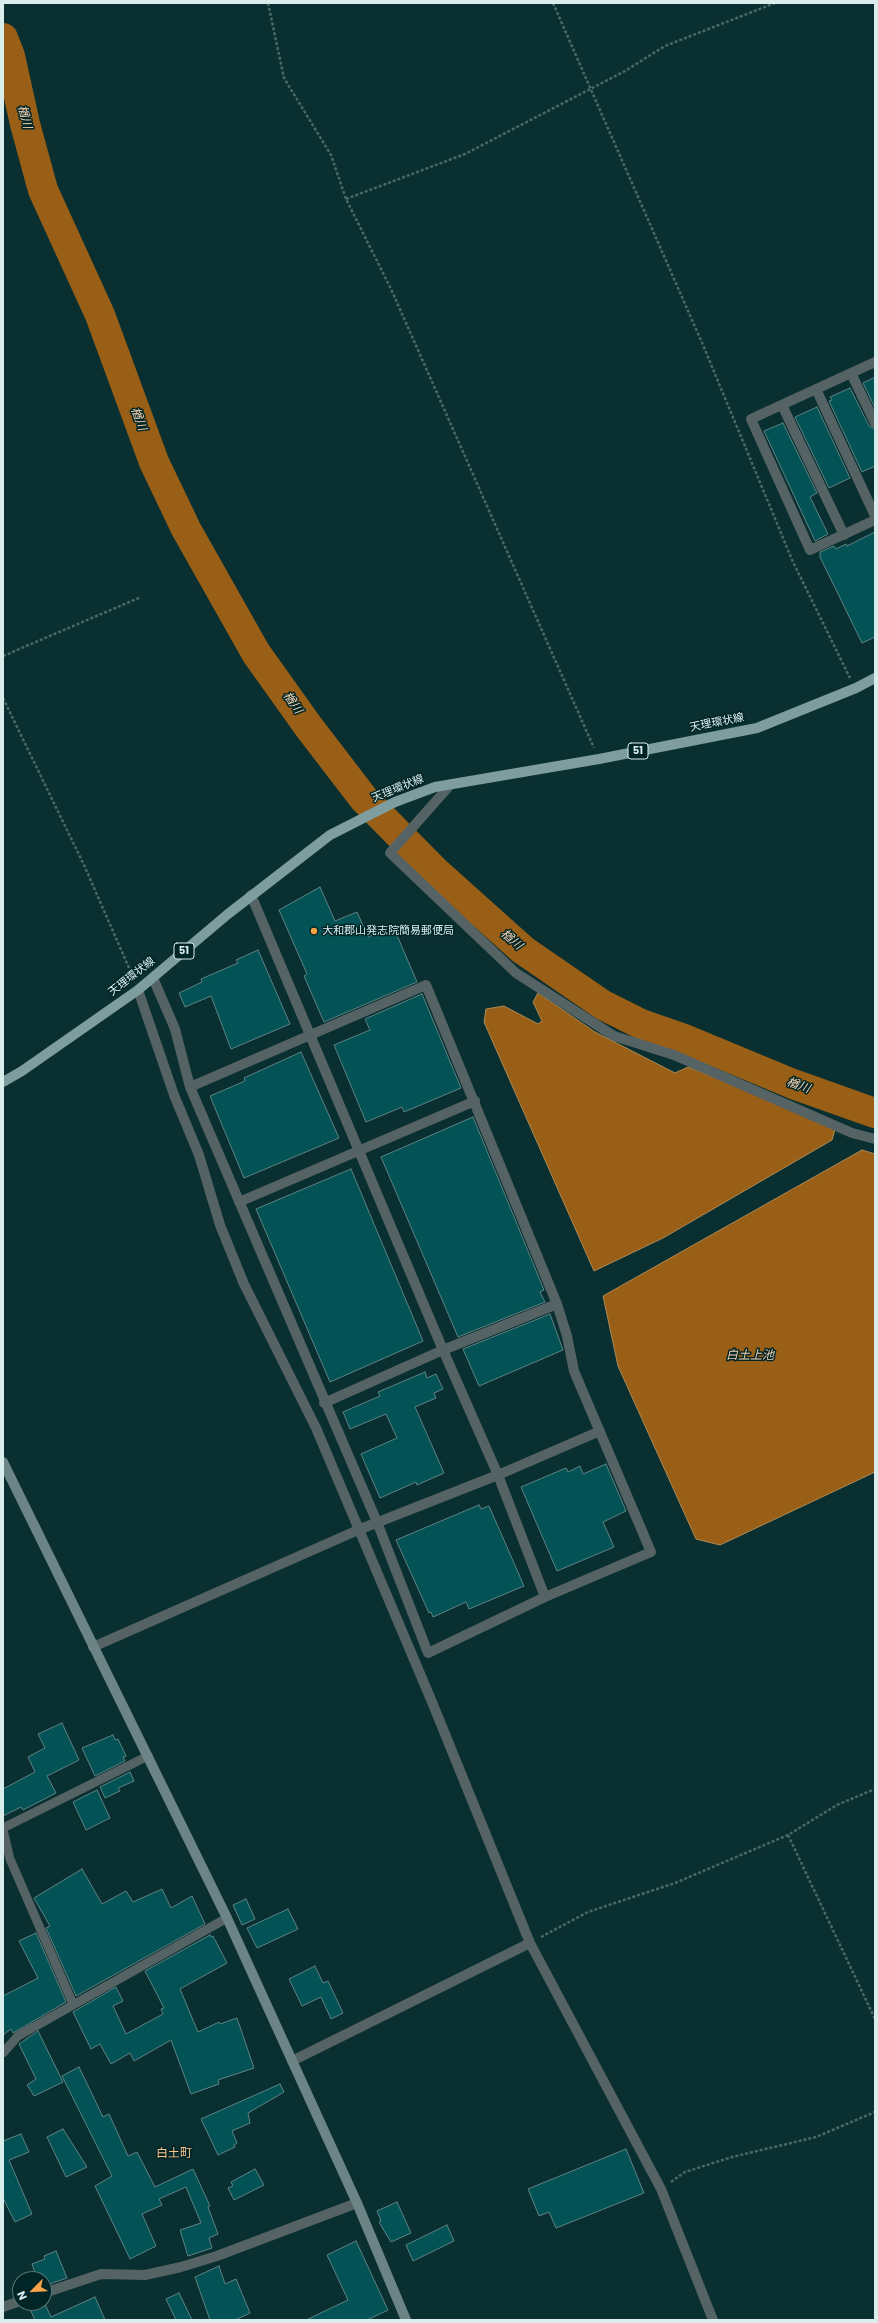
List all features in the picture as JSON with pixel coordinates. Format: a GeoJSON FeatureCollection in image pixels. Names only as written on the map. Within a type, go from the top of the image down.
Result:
{"type":"FeatureCollection","features":[{"type":"Feature","properties":{"kind":"main road","name":"天理環状線"},"geometry":{"type":"LineString","coordinates":[[3,1082],[22,1071],[138,990],[251,895],[330,835],[395,802],[435,787],[599,759],[757,728],[856,688],[875,678]]}},
{"type":"Feature","properties":{"kind":"street"},"geometry":{"type":"LineString","coordinates":[[875,362],[751,419],[810,550],[875,520]]}},
{"type":"Feature","properties":{"kind":"street"},"geometry":{"type":"LineString","coordinates":[[851,373],[875,423]]}},
{"type":"Feature","properties":{"kind":"street"},"geometry":{"type":"LineString","coordinates":[[816,389],[875,516]]}},
{"type":"Feature","properties":{"kind":"street"},"geometry":{"type":"LineString","coordinates":[[782,405],[844,535]]}},
{"type":"Feature","properties":{"kind":"street"},"geometry":{"type":"LineString","coordinates":[[451,784],[390,853],[516,973],[614,1036],[674,1055],[852,1133],[875,1139]]}},
{"type":"Feature","properties":{"kind":"street"},"geometry":{"type":"LineString","coordinates":[[251,895],[360,1150],[443,1350],[498,1475],[545,1597]]}},
{"type":"Feature","properties":{"kind":"street"},"geometry":{"type":"LineString","coordinates":[[153,978],[175,1029],[190,1087],[324,1403],[377,1522],[428,1653],[545,1597],[651,1552],[574,1371],[567,1336],[557,1304],[426,984],[190,1087]]}},
{"type":"Feature","properties":{"kind":"street"},"geometry":{"type":"LineString","coordinates":[[138,990],[174,1095],[199,1155],[220,1225],[244,1284],[316,1428],[432,1702],[530,1943],[661,2189],[713,2320]]}},
{"type":"Feature","properties":{"kind":"street"},"geometry":{"type":"LineString","coordinates":[[239,1202],[475,1101]]}},
{"type":"Feature","properties":{"kind":"street"},"geometry":{"type":"LineString","coordinates":[[324,1403],[443,1350],[557,1304]]}},
{"type":"Feature","properties":{"kind":"street"},"geometry":{"type":"LineString","coordinates":[[93,1647],[358,1530],[498,1475],[600,1431]]}},
{"type":"Feature","properties":{"kind":"street"},"geometry":{"type":"LineString","coordinates":[[3,1462],[227,1918],[357,2203],[406,2320]]}},
{"type":"Feature","properties":{"kind":"street"},"geometry":{"type":"LineString","coordinates":[[292,2061],[530,1943]]}},
{"type":"Feature","properties":{"kind":"street"},"geometry":{"type":"LineString","coordinates":[[52,2290],[101,2274],[145,2275],[181,2267],[217,2256],[357,2203]]}},
{"type":"Feature","properties":{"kind":"lane"},"geometry":{"type":"LineString","coordinates":[[74,2004],[10,1859],[3,1829],[148,1756]]}},
{"type":"Feature","properties":{"kind":"lane"},"geometry":{"type":"LineString","coordinates":[[3,2052],[18,2036],[227,1918]]}},
{"type":"Feature","properties":{"kind":"path"},"geometry":{"type":"LineString","coordinates":[[268,3],[284,78],[332,156],[346,199],[391,289],[599,759]]}},
{"type":"Feature","properties":{"kind":"path"},"geometry":{"type":"LineString","coordinates":[[553,3],[703,345],[793,562],[856,688]]}},
{"type":"Feature","properties":{"kind":"path"},"geometry":{"type":"LineString","coordinates":[[346,199],[465,154],[590,87],[625,71],[665,46],[775,3]]}},
{"type":"Feature","properties":{"kind":"path"},"geometry":{"type":"LineString","coordinates":[[3,656],[141,597]]}},
{"type":"Feature","properties":{"kind":"path"},"geometry":{"type":"LineString","coordinates":[[3,698],[84,865],[138,990]]}},
{"type":"Feature","properties":{"kind":"path"},"geometry":{"type":"LineString","coordinates":[[530,1943],[588,1912],[675,1883],[788,1835],[837,1805],[875,1789]]}},
{"type":"Feature","properties":{"kind":"path"},"geometry":{"type":"LineString","coordinates":[[788,1835],[875,2018]]}},
{"type":"Feature","properties":{"kind":"path"},"geometry":{"type":"LineString","coordinates":[[661,2189],[685,2172],[732,2157],[816,2137],[875,2112]]}},
{"type":"Feature","properties":{"kind":"water"},"geometry":{"type":"Polygon","coordinates":[[[538,993],[595,1032],[675,1073],[688,1067],[836,1126],[832,1140],[663,1238],[594,1271],[484,1022],[486,1009],[504,1006],[538,1024],[542,1021],[533,1002],[538,993]]]}},
{"type":"Feature","properties":{"kind":"water","name":"白土上池"},"geometry":{"type":"Polygon","coordinates":[[[862,1150],[875,1154],[875,1472],[720,1545],[696,1539],[618,1366],[603,1296],[862,1150]]]}},
{"type":"Feature","properties":{"kind":"building"},"geometry":{"type":"Polygon","coordinates":[[[875,377],[875,408],[863,383],[875,377]]]}},
{"type":"Feature","properties":{"kind":"building"},"geometry":{"type":"Polygon","coordinates":[[[850,388],[869,426],[875,429],[875,466],[862,472],[829,401],[832,400],[830,397],[850,388]]]}},
{"type":"Feature","properties":{"kind":"building"},"geometry":{"type":"Polygon","coordinates":[[[817,407],[850,478],[829,488],[795,417],[817,407]]]}},
{"type":"Feature","properties":{"kind":"building"},"geometry":{"type":"Polygon","coordinates":[[[783,423],[817,493],[810,497],[828,534],[815,541],[764,431],[783,423]]]}},
{"type":"Feature","properties":{"kind":"building"},"geometry":{"type":"Polygon","coordinates":[[[875,532],[875,637],[862,643],[820,557],[820,552],[834,546],[836,549],[846,544],[847,546],[875,532]]]}},
{"type":"Feature","properties":{"kind":"building"},"geometry":{"type":"Polygon","coordinates":[[[320,887],[335,921],[357,912],[368,937],[393,926],[417,982],[324,1022],[304,976],[307,974],[279,910],[320,887]]]}},
{"type":"Feature","properties":{"kind":"building"},"geometry":{"type":"Polygon","coordinates":[[[258,950],[290,1024],[231,1049],[211,996],[185,1007],[179,993],[202,982],[201,979],[238,963],[236,960],[258,950]]]}},
{"type":"Feature","properties":{"kind":"building"},"geometry":{"type":"Polygon","coordinates":[[[422,994],[461,1088],[404,1112],[402,1107],[366,1122],[334,1045],[370,1030],[365,1019],[422,994]]]}},
{"type":"Feature","properties":{"kind":"building"},"geometry":{"type":"Polygon","coordinates":[[[301,1052],[339,1138],[244,1178],[210,1096],[245,1081],[244,1078],[301,1052]]]}},
{"type":"Feature","properties":{"kind":"building"},"geometry":{"type":"Polygon","coordinates":[[[473,1117],[544,1290],[540,1292],[545,1302],[458,1337],[381,1157],[473,1117]]]}},
{"type":"Feature","properties":{"kind":"building"},"geometry":{"type":"Polygon","coordinates":[[[351,1169],[423,1341],[330,1382],[256,1209],[351,1169]]]}},
{"type":"Feature","properties":{"kind":"building"},"geometry":{"type":"Polygon","coordinates":[[[550,1314],[563,1350],[479,1386],[463,1349],[550,1314]]]}},
{"type":"Feature","properties":{"kind":"building"},"geometry":{"type":"Polygon","coordinates":[[[425,1372],[427,1378],[436,1374],[443,1389],[434,1393],[436,1398],[415,1407],[444,1473],[417,1485],[416,1482],[380,1498],[361,1454],[397,1438],[386,1414],[350,1429],[343,1412],[380,1396],[378,1392],[425,1372]]]}},
{"type":"Feature","properties":{"kind":"building"},"geometry":{"type":"Polygon","coordinates":[[[606,1464],[626,1511],[603,1522],[614,1547],[557,1571],[521,1487],[566,1468],[568,1472],[580,1466],[583,1474],[606,1464]]]}},
{"type":"Feature","properties":{"kind":"building"},"geometry":{"type":"Polygon","coordinates":[[[479,1505],[481,1509],[489,1506],[524,1586],[469,1609],[466,1602],[433,1617],[431,1612],[429,1613],[396,1540],[479,1505]]]}},
{"type":"Feature","properties":{"kind":"building"},"geometry":{"type":"Polygon","coordinates":[[[62,1723],[79,1760],[47,1776],[56,1793],[23,1810],[21,1807],[3,1816],[3,1789],[35,1772],[28,1757],[45,1748],[38,1734],[62,1723]]]}},
{"type":"Feature","properties":{"kind":"building"},"geometry":{"type":"Polygon","coordinates":[[[113,1735],[115,1740],[118,1739],[126,1756],[123,1757],[125,1761],[95,1776],[82,1748],[113,1735]]]}},
{"type":"Feature","properties":{"kind":"building"},"geometry":{"type":"Polygon","coordinates":[[[130,1772],[134,1781],[118,1788],[120,1791],[105,1798],[100,1787],[130,1772]]]}},
{"type":"Feature","properties":{"kind":"building"},"geometry":{"type":"Polygon","coordinates":[[[97,1790],[110,1818],[86,1830],[73,1802],[97,1790]]]}},
{"type":"Feature","properties":{"kind":"building"},"geometry":{"type":"Polygon","coordinates":[[[82,1869],[102,1904],[126,1891],[133,1902],[162,1889],[171,1908],[192,1896],[205,1924],[76,1996],[46,1928],[50,1926],[34,1898],[82,1869]]]}},
{"type":"Feature","properties":{"kind":"building"},"geometry":{"type":"Polygon","coordinates":[[[246,1899],[255,1919],[242,1925],[233,1905],[246,1899]]]}},
{"type":"Feature","properties":{"kind":"building"},"geometry":{"type":"Polygon","coordinates":[[[288,1909],[298,1929],[257,1948],[247,1928],[288,1909]]]}},
{"type":"Feature","properties":{"kind":"building"},"geometry":{"type":"Polygon","coordinates":[[[36,1933],[66,2002],[13,2033],[11,2029],[3,2035],[3,1996],[38,1978],[19,1941],[36,1933]]]}},
{"type":"Feature","properties":{"kind":"building"},"geometry":{"type":"Polygon","coordinates":[[[210,1935],[211,1937],[213,1936],[227,1963],[180,1989],[198,2032],[219,2022],[220,2024],[237,2018],[254,2068],[218,2080],[219,2084],[191,2094],[171,2040],[134,2061],[130,2053],[111,2064],[100,2044],[91,2049],[73,2012],[116,1987],[123,2001],[113,2006],[126,2034],[163,2014],[161,2009],[164,2008],[145,1971],[210,1935]]]}},
{"type":"Feature","properties":{"kind":"building"},"geometry":{"type":"Polygon","coordinates":[[[315,1966],[323,1983],[328,1981],[343,2013],[331,2019],[321,1997],[302,2006],[289,1979],[315,1966]]]}},
{"type":"Feature","properties":{"kind":"building"},"geometry":{"type":"Polygon","coordinates":[[[38,2031],[63,2082],[34,2096],[27,2085],[36,2079],[19,2044],[38,2031]]]}},
{"type":"Feature","properties":{"kind":"building"},"geometry":{"type":"Polygon","coordinates":[[[79,2067],[103,2117],[109,2114],[128,2156],[137,2152],[155,2187],[193,2169],[210,2206],[208,2207],[218,2234],[209,2238],[212,2248],[188,2256],[180,2230],[201,2223],[186,2187],[159,2199],[162,2205],[142,2214],[156,2246],[130,2259],[95,2186],[112,2176],[62,2076],[79,2067]]]}},
{"type":"Feature","properties":{"kind":"building"},"geometry":{"type":"Polygon","coordinates":[[[280,2084],[284,2092],[248,2113],[250,2123],[232,2131],[237,2143],[234,2145],[235,2147],[218,2155],[201,2119],[280,2084]]]}},
{"type":"Feature","properties":{"kind":"building"},"geometry":{"type":"Polygon","coordinates":[[[63,2129],[87,2167],[66,2177],[47,2137],[63,2129]]]}},
{"type":"Feature","properties":{"kind":"building"},"geometry":{"type":"Polygon","coordinates":[[[21,2134],[29,2152],[9,2160],[32,2214],[15,2222],[3,2198],[3,2141],[21,2134]]]}},
{"type":"Feature","properties":{"kind":"building"},"geometry":{"type":"Polygon","coordinates":[[[626,2149],[644,2193],[556,2228],[549,2212],[539,2216],[528,2189],[626,2149]]]}},
{"type":"Feature","properties":{"kind":"building"},"geometry":{"type":"Polygon","coordinates":[[[255,2169],[264,2185],[234,2200],[228,2188],[233,2186],[231,2182],[255,2169]]]}},
{"type":"Feature","properties":{"kind":"building"},"geometry":{"type":"Polygon","coordinates":[[[397,2202],[411,2233],[391,2242],[379,2222],[381,2221],[377,2211],[397,2202]]]}},
{"type":"Feature","properties":{"kind":"building"},"geometry":{"type":"Polygon","coordinates":[[[447,2225],[454,2241],[413,2261],[406,2245],[447,2225]]]}},
{"type":"Feature","properties":{"kind":"building"},"geometry":{"type":"Polygon","coordinates":[[[356,2241],[388,2310],[367,2320],[306,2320],[348,2300],[327,2255],[356,2241]]]}},
{"type":"Feature","properties":{"kind":"building"},"geometry":{"type":"Polygon","coordinates":[[[56,2251],[67,2278],[52,2283],[52,2271],[34,2271],[32,2264],[45,2259],[44,2256],[56,2251]]]}},
{"type":"Feature","properties":{"kind":"building"},"geometry":{"type":"Polygon","coordinates":[[[219,2266],[225,2284],[236,2279],[250,2313],[235,2320],[210,2320],[195,2277],[219,2266]]]}},
{"type":"Feature","properties":{"kind":"building"},"geometry":{"type":"Polygon","coordinates":[[[179,2293],[192,2320],[176,2320],[166,2299],[179,2293]]]}},
{"type":"Feature","properties":{"kind":"building"},"geometry":{"type":"Polygon","coordinates":[[[95,2297],[105,2320],[35,2320],[31,2311],[48,2311],[51,2317],[95,2297]]]}},
{"type":"Feature","properties":{"kind":"waterway","name":"楢川"},"geometry":{"type":"LineString","coordinates":[[3,38],[10,56],[25,124],[43,190],[100,315],[154,462],[186,529],[256,653],[308,726],[364,799],[436,872],[523,950],[603,1005],[641,1024],[687,1040],[793,1084],[875,1113]]}},
{"type":"Feature","properties":{"kind":"place","name":"大和郡山発志院簡易郵便局"},"geometry":{"type":"Point","coordinates":[314,931]}},
{"type":"Feature","properties":{"kind":"district","name":"白土町"},"geometry":{"type":"Point","coordinates":[174,2154]}}]}
